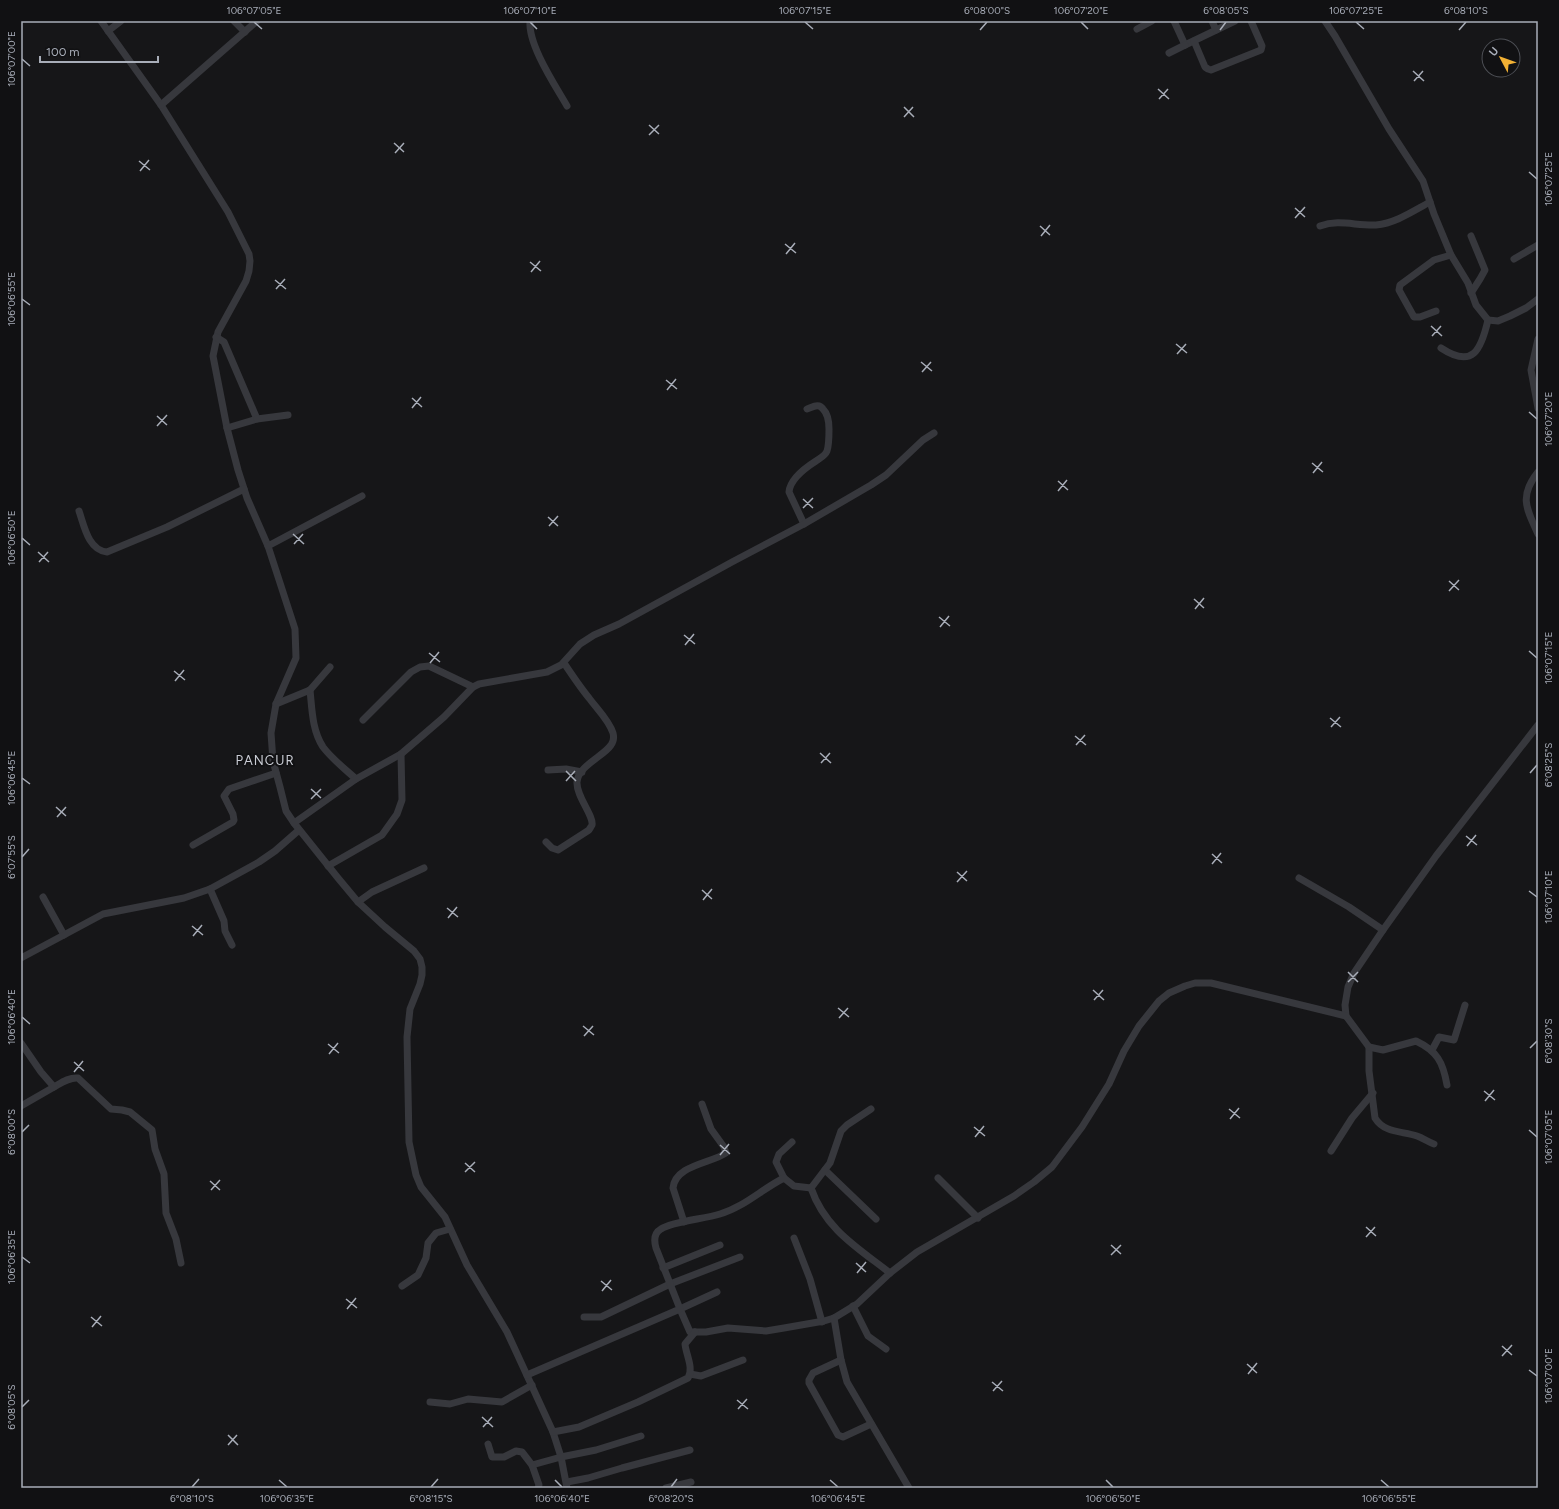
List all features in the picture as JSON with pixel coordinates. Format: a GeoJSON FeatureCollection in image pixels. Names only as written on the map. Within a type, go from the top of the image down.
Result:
{"type":"FeatureCollection","features":[{"type":"Feature","properties":{"kind":"street"},"geometry":{"type":"LineString","coordinates":[[101,21],[161,105],[224,206],[249,254],[249,271],[246,281],[216,337],[213,356],[228,428],[244,489],[268,546],[295,629],[297,649],[296,658],[276,704],[272,733],[276,773],[286,811],[299,830],[358,902],[414,951],[420,960],[422,967],[420,984],[410,1008],[407,1022],[406,1050],[409,1142],[419,1182],[445,1217],[467,1265],[507,1332],[554,1432],[567,1485],[622,1468],[690,1450]]}},
{"type":"Feature","properties":{"kind":"street"},"geometry":{"type":"LineString","coordinates":[[108,31],[121,21]]}},
{"type":"Feature","properties":{"kind":"street"},"geometry":{"type":"LineString","coordinates":[[234,21],[245,32]]}},
{"type":"Feature","properties":{"kind":"street"},"geometry":{"type":"LineString","coordinates":[[161,105],[257,21]]}},
{"type":"Feature","properties":{"kind":"street"},"geometry":{"type":"LineString","coordinates":[[530,21],[534,43],[542,61],[567,106]]}},
{"type":"Feature","properties":{"kind":"street"},"geometry":{"type":"LineString","coordinates":[[1137,29],[1152,21]]}},
{"type":"Feature","properties":{"kind":"street"},"geometry":{"type":"LineString","coordinates":[[1174,21],[1185,45]]}},
{"type":"Feature","properties":{"kind":"street"},"geometry":{"type":"LineString","coordinates":[[1212,21],[1216,30]]}},
{"type":"Feature","properties":{"kind":"street"},"geometry":{"type":"LineString","coordinates":[[1169,53],[1235,21]]}},
{"type":"Feature","properties":{"kind":"street"},"geometry":{"type":"LineString","coordinates":[[1194,41],[1206,67],[1208,70],[1211,70],[1261,50],[1262,46],[1251,21]]}},
{"type":"Feature","properties":{"kind":"street"},"geometry":{"type":"LineString","coordinates":[[1325,21],[1389,129],[1423,181],[1451,255],[1468,283],[1476,305],[1488,320],[1498,321],[1526,308],[1538,299]]}},
{"type":"Feature","properties":{"kind":"street"},"geometry":{"type":"LineString","coordinates":[[1320,226],[1338,222],[1367,225],[1386,223],[1396,220],[1430,202]]}},
{"type":"Feature","properties":{"kind":"street"},"geometry":{"type":"LineString","coordinates":[[1471,236],[1484,270],[1471,293]]}},
{"type":"Feature","properties":{"kind":"street"},"geometry":{"type":"LineString","coordinates":[[1514,259],[1538,245]]}},
{"type":"Feature","properties":{"kind":"street"},"geometry":{"type":"LineString","coordinates":[[1436,311],[1420,318],[1414,317],[1399,290],[1400,285],[1434,260],[1451,255]]}},
{"type":"Feature","properties":{"kind":"street"},"geometry":{"type":"LineString","coordinates":[[1441,348],[1450,354],[1464,358],[1473,354],[1484,339],[1488,320]]}},
{"type":"Feature","properties":{"kind":"street"},"geometry":{"type":"LineString","coordinates":[[216,337],[224,342],[257,419]]}},
{"type":"Feature","properties":{"kind":"street"},"geometry":{"type":"LineString","coordinates":[[1538,339],[1535,359],[1531,370],[1538,408]]}},
{"type":"Feature","properties":{"kind":"street"},"geometry":{"type":"LineString","coordinates":[[804,524],[789,489],[799,474],[824,456],[827,451],[829,430],[827,417],[822,407],[816,406],[807,409]]}},
{"type":"Feature","properties":{"kind":"street"},"geometry":{"type":"LineString","coordinates":[[228,428],[257,419],[288,414]]}},
{"type":"Feature","properties":{"kind":"street"},"geometry":{"type":"LineString","coordinates":[[294,823],[356,779],[401,754],[444,717],[473,687],[485,682],[547,672],[564,663],[573,651],[594,635],[619,624],[804,524],[871,485],[886,474],[923,440],[934,433]]}},
{"type":"Feature","properties":{"kind":"street"},"geometry":{"type":"LineString","coordinates":[[1538,472],[1530,482],[1526,495],[1528,513],[1538,534]]}},
{"type":"Feature","properties":{"kind":"street"},"geometry":{"type":"LineString","coordinates":[[79,511],[87,534],[93,544],[102,552],[107,552],[167,527],[244,489]]}},
{"type":"Feature","properties":{"kind":"street"},"geometry":{"type":"LineString","coordinates":[[268,546],[362,496]]}},
{"type":"Feature","properties":{"kind":"street"},"geometry":{"type":"LineString","coordinates":[[546,842],[552,848],[558,850],[589,830],[592,825],[592,820],[580,797],[577,782],[582,772],[589,764],[610,747],[614,737],[613,732],[603,716],[564,663]]}},
{"type":"Feature","properties":{"kind":"street"},"geometry":{"type":"LineString","coordinates":[[363,720],[411,672],[420,667],[429,666],[473,687]]}},
{"type":"Feature","properties":{"kind":"street"},"geometry":{"type":"LineString","coordinates":[[276,704],[310,690],[330,667]]}},
{"type":"Feature","properties":{"kind":"street"},"geometry":{"type":"LineString","coordinates":[[310,690],[312,717],[318,737],[326,751],[356,779]]}},
{"type":"Feature","properties":{"kind":"street"},"geometry":{"type":"LineString","coordinates":[[1434,1144],[1418,1136],[1386,1129],[1379,1125],[1375,1118],[1369,1071],[1369,1047],[1346,1016],[1345,1005],[1348,987],[1354,973],[1383,930],[1460,824],[1538,724]]}},
{"type":"Feature","properties":{"kind":"street"},"geometry":{"type":"LineString","coordinates":[[328,866],[382,835],[397,814],[402,800],[401,754]]}},
{"type":"Feature","properties":{"kind":"street"},"geometry":{"type":"LineString","coordinates":[[548,770],[566,769],[582,772]]}},
{"type":"Feature","properties":{"kind":"street"},"geometry":{"type":"LineString","coordinates":[[193,845],[233,822],[233,814],[224,796],[229,789],[276,773]]}},
{"type":"Feature","properties":{"kind":"street"},"geometry":{"type":"LineString","coordinates":[[21,958],[103,914],[184,898],[210,889],[259,862],[275,851],[299,830]]}},
{"type":"Feature","properties":{"kind":"street"},"geometry":{"type":"LineString","coordinates":[[358,902],[372,892],[424,868]]}},
{"type":"Feature","properties":{"kind":"street"},"geometry":{"type":"LineString","coordinates":[[1298,878],[1383,930]]}},
{"type":"Feature","properties":{"kind":"street"},"geometry":{"type":"LineString","coordinates":[[210,889],[224,921],[225,931],[232,945]]}},
{"type":"Feature","properties":{"kind":"street"},"geometry":{"type":"LineString","coordinates":[[42,897],[64,935]]}},
{"type":"Feature","properties":{"kind":"street"},"geometry":{"type":"LineString","coordinates":[[784,1178],[770,1185],[750,1200],[721,1214],[667,1226],[657,1232],[654,1239],[656,1248],[687,1329],[690,1332],[706,1332],[728,1328],[766,1331],[822,1322],[834,1318],[853,1306],[890,1273],[917,1252],[1000,1205],[1034,1182],[1052,1167],[1066,1149],[1109,1084],[1124,1051],[1139,1026],[1159,1001],[1169,993],[1195,983],[1211,983],[1346,1016]]}},
{"type":"Feature","properties":{"kind":"street"},"geometry":{"type":"LineString","coordinates":[[1432,1050],[1439,1037],[1454,1040],[1465,1005]]}},
{"type":"Feature","properties":{"kind":"street"},"geometry":{"type":"LineString","coordinates":[[1369,1047],[1382,1050],[1416,1041],[1428,1047],[1436,1054],[1447,1084]]}},
{"type":"Feature","properties":{"kind":"street"},"geometry":{"type":"LineString","coordinates":[[21,1043],[41,1072],[54,1087]]}},
{"type":"Feature","properties":{"kind":"street"},"geometry":{"type":"LineString","coordinates":[[21,1106],[68,1079],[78,1078],[111,1110],[130,1112],[152,1130],[155,1149],[164,1174],[166,1213],[176,1240],[181,1263]]}},
{"type":"Feature","properties":{"kind":"street"},"geometry":{"type":"LineString","coordinates":[[1332,1151],[1352,1118],[1373,1093]]}},
{"type":"Feature","properties":{"kind":"street"},"geometry":{"type":"LineString","coordinates":[[684,1222],[674,1188],[676,1178],[691,1168],[726,1153],[711,1129],[702,1104]]}},
{"type":"Feature","properties":{"kind":"street"},"geometry":{"type":"LineString","coordinates":[[811,1188],[825,1170],[833,1156],[841,1131],[847,1125],[871,1109]]}},
{"type":"Feature","properties":{"kind":"street"},"geometry":{"type":"LineString","coordinates":[[792,1142],[779,1154],[776,1162],[784,1178],[794,1186],[811,1188]]}},
{"type":"Feature","properties":{"kind":"street"},"geometry":{"type":"LineString","coordinates":[[825,1170],[876,1218]]}},
{"type":"Feature","properties":{"kind":"street"},"geometry":{"type":"LineString","coordinates":[[938,1178],[978,1218]]}},
{"type":"Feature","properties":{"kind":"street"},"geometry":{"type":"LineString","coordinates":[[811,1188],[823,1215],[840,1233],[890,1273]]}},
{"type":"Feature","properties":{"kind":"street"},"geometry":{"type":"LineString","coordinates":[[402,1286],[418,1274],[426,1258],[428,1243],[436,1233],[450,1229]]}},
{"type":"Feature","properties":{"kind":"street"},"geometry":{"type":"LineString","coordinates":[[794,1238],[810,1279],[822,1322]]}},
{"type":"Feature","properties":{"kind":"street"},"geometry":{"type":"LineString","coordinates":[[663,1268],[720,1245]]}},
{"type":"Feature","properties":{"kind":"street"},"geometry":{"type":"LineString","coordinates":[[584,1317],[600,1317],[670,1284],[740,1257]]}},
{"type":"Feature","properties":{"kind":"street"},"geometry":{"type":"LineString","coordinates":[[527,1375],[717,1292]]}},
{"type":"Feature","properties":{"kind":"street"},"geometry":{"type":"LineString","coordinates":[[853,1306],[868,1336],[886,1348]]}},
{"type":"Feature","properties":{"kind":"street"},"geometry":{"type":"LineString","coordinates":[[834,1318],[841,1360],[847,1382],[909,1488]]}},
{"type":"Feature","properties":{"kind":"street"},"geometry":{"type":"LineString","coordinates":[[554,1432],[579,1427],[638,1402],[688,1378],[691,1368],[686,1354],[685,1344],[695,1332]]}},
{"type":"Feature","properties":{"kind":"street"},"geometry":{"type":"LineString","coordinates":[[690,1374],[701,1376],[743,1360]]}},
{"type":"Feature","properties":{"kind":"street"},"geometry":{"type":"LineString","coordinates":[[841,1360],[814,1373],[809,1380],[810,1383],[840,1437],[871,1424]]}},
{"type":"Feature","properties":{"kind":"street"},"geometry":{"type":"LineString","coordinates":[[430,1402],[450,1404],[468,1399],[502,1402],[532,1385]]}},
{"type":"Feature","properties":{"kind":"street"},"geometry":{"type":"LineString","coordinates":[[532,1466],[561,1457],[596,1450],[641,1436]]}},
{"type":"Feature","properties":{"kind":"street"},"geometry":{"type":"LineString","coordinates":[[488,1444],[492,1456],[504,1457],[516,1451],[522,1452],[532,1466],[539,1485],[538,1488]]}},
{"type":"Feature","properties":{"kind":"street"},"geometry":{"type":"LineString","coordinates":[[666,1488],[691,1482]]}},
{"type":"Feature","properties":{"kind":"district","name":"PANCUR"},"geometry":{"type":"Point","coordinates":[265,760]}}]}
